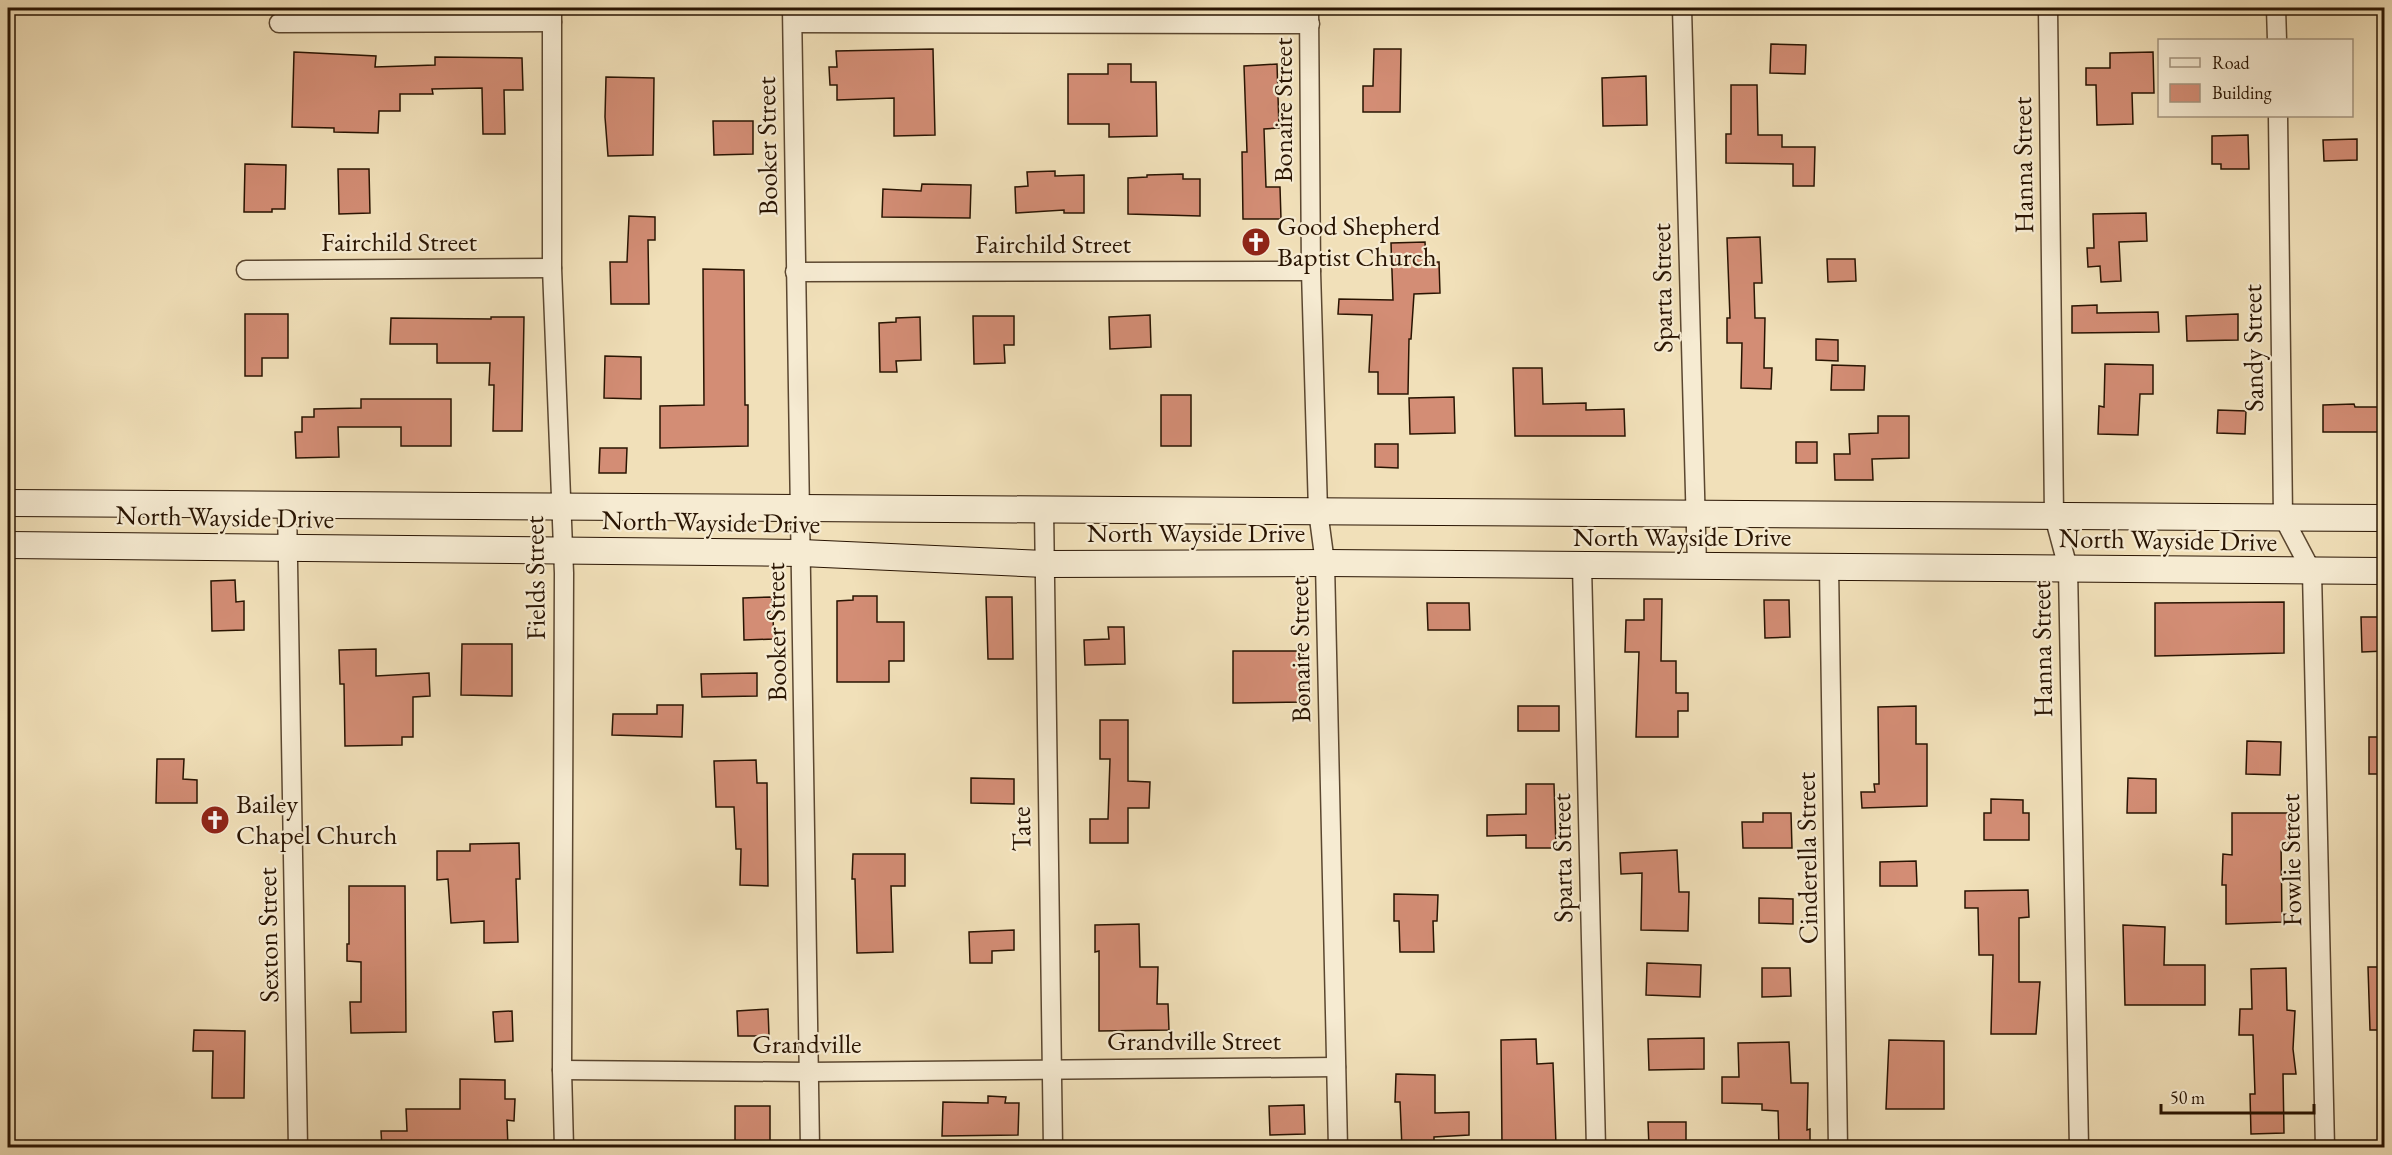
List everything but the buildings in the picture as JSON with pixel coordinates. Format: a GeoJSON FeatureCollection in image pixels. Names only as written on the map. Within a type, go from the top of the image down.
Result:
{"type":"FeatureCollection","features":[{"type":"Feature","properties":{"kind":"main road","name":"North Wayside Drive"},"geometry":{"type":"LineString","coordinates":[[8,503],[2385,518]]}},
{"type":"Feature","properties":{"kind":"main road","name":"North Wayside Drive"},"geometry":{"type":"LineString","coordinates":[[8,545],[802,553],[1045,564],[1325,563],[2385,571]]}},
{"type":"Feature","properties":{"kind":"street","name":"Sparta Street"},"geometry":{"type":"LineString","coordinates":[[1682,8],[1697,567]]}},
{"type":"Feature","properties":{"kind":"street","name":"Hanna Street"},"geometry":{"type":"LineString","coordinates":[[2048,8],[2054,516],[2068,568],[2079,1148]]}},
{"type":"Feature","properties":{"kind":"street"},"geometry":{"type":"LineString","coordinates":[[2276,8],[2277,39]]}},
{"type":"Feature","properties":{"kind":"street"},"geometry":{"type":"LineString","coordinates":[[279,23],[552,15]]}},
{"type":"Feature","properties":{"kind":"street","name":"Fields Street"},"geometry":{"type":"LineString","coordinates":[[552,15],[552,268],[563,549],[562,1070],[564,1148]]}},
{"type":"Feature","properties":{"kind":"street"},"geometry":{"type":"LineString","coordinates":[[792,15],[1309,16]]}},
{"type":"Feature","properties":{"kind":"street","name":"Booker Street"},"geometry":{"type":"LineString","coordinates":[[792,15],[810,1148]]}},
{"type":"Feature","properties":{"kind":"street","name":"Bonaire Street"},"geometry":{"type":"LineString","coordinates":[[1309,16],[1311,271],[1318,511],[1325,563],[1338,1148]]}},
{"type":"Feature","properties":{"kind":"street","name":"Sandy Street"},"geometry":{"type":"LineString","coordinates":[[2278,117],[2283,517],[2312,572]]}},
{"type":"Feature","properties":{"kind":"street","name":"Fairchild Street"},"geometry":{"type":"LineString","coordinates":[[246,270],[552,268]]}},
{"type":"Feature","properties":{"kind":"street","name":"Fairchild Street"},"geometry":{"type":"LineString","coordinates":[[795,272],[1311,271]]}},
{"type":"Feature","properties":{"kind":"street","name":"Sexton Street"},"geometry":{"type":"LineString","coordinates":[[287,505],[298,1148]]}},
{"type":"Feature","properties":{"kind":"street","name":"Tate"},"geometry":{"type":"LineString","coordinates":[[1044,510],[1053,1148]]}},
{"type":"Feature","properties":{"kind":"street","name":"Sparta Street"},"geometry":{"type":"LineString","coordinates":[[1582,566],[1596,1148]]}},
{"type":"Feature","properties":{"kind":"street","name":"Cinderella Street"},"geometry":{"type":"LineString","coordinates":[[1829,567],[1838,1148]]}},
{"type":"Feature","properties":{"kind":"street","name":"Fowlie Street"},"geometry":{"type":"LineString","coordinates":[[2312,572],[2325,1148]]}},
{"type":"Feature","properties":{"kind":"street","name":"Grandville Street"},"geometry":{"type":"LineString","coordinates":[[1051,1069],[1336,1067]]}},
{"type":"Feature","properties":{"kind":"street","name":"Grandville"},"geometry":{"type":"LineString","coordinates":[[562,1070],[809,1072],[1051,1069]]}},
{"type":"Feature","properties":{"kind":"place","name":"Good Shepherd Baptist Church"},"geometry":{"type":"Point","coordinates":[1256,242]}},
{"type":"Feature","properties":{"kind":"place","name":"Bailey Chapel Church"},"geometry":{"type":"Point","coordinates":[215,820]}}]}
